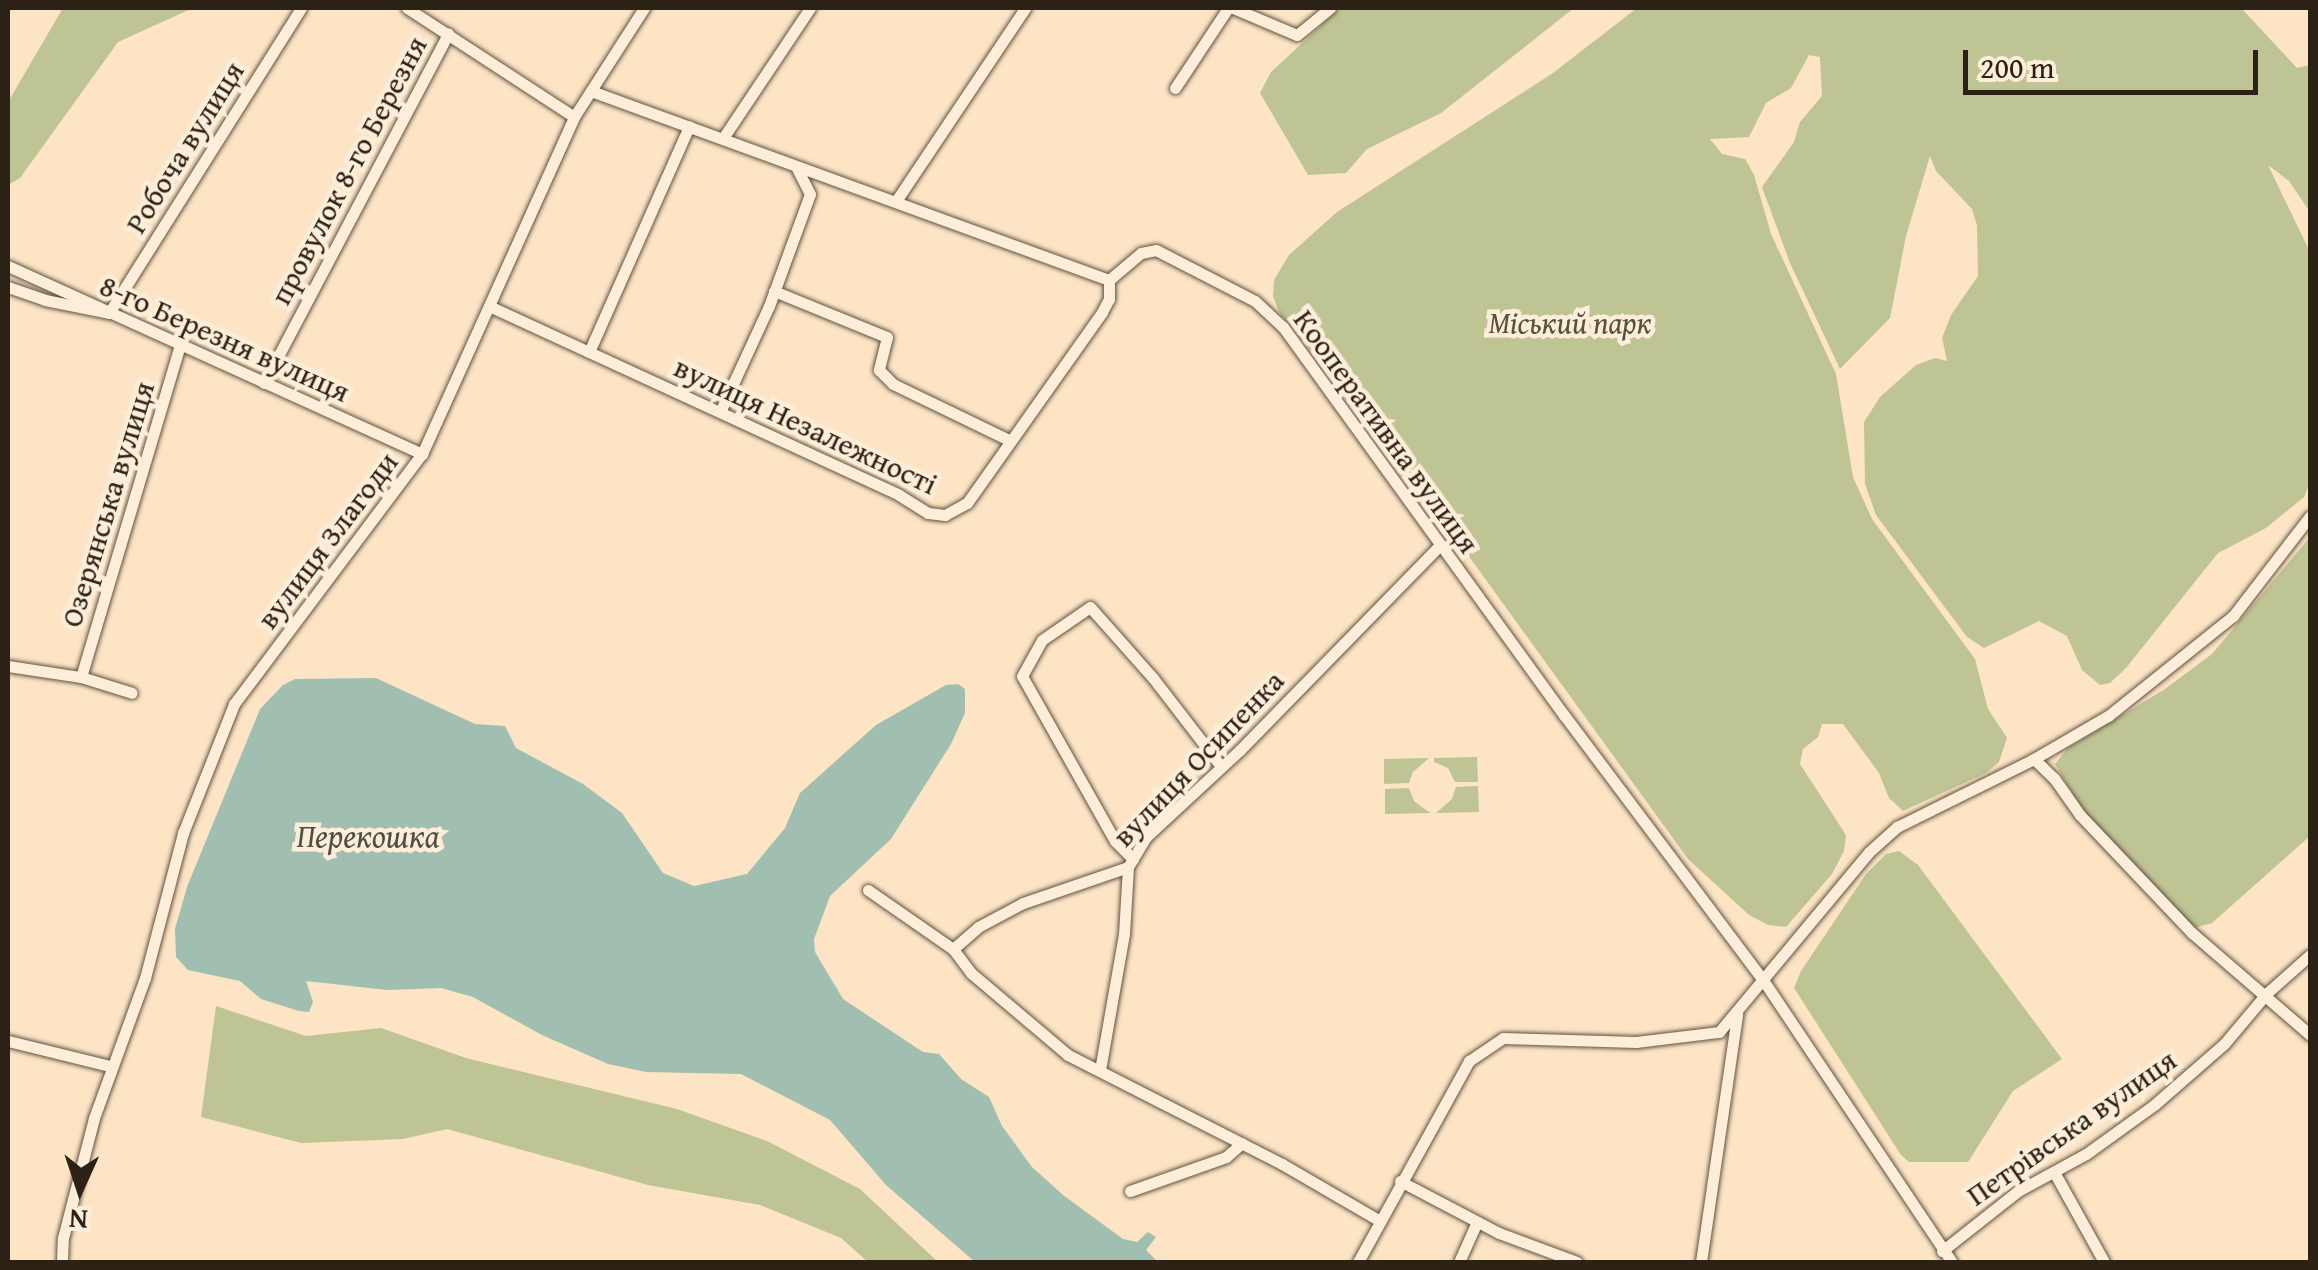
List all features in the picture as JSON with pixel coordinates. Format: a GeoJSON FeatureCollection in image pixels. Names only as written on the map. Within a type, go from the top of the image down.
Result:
{"type":"FeatureCollection","features":[{"type":"Feature","properties":{"kind":"street","name":"Робоча вулиця"},"geometry":{"type":"LineString","coordinates":[[110,313],[301,8]]}},
{"type":"Feature","properties":{"kind":"street"},"geometry":{"type":"LineString","coordinates":[[408,8],[574,118]]}},
{"type":"Feature","properties":{"kind":"street","name":"вулиця Злагоди"},"geometry":{"type":"LineString","coordinates":[[62,1262],[63,1238],[110,1066],[145,978],[183,834],[234,704],[422,454],[574,118],[644,8]]}},
{"type":"Feature","properties":{"kind":"street"},"geometry":{"type":"LineString","coordinates":[[723,138],[810,8]]}},
{"type":"Feature","properties":{"kind":"street"},"geometry":{"type":"LineString","coordinates":[[896,202],[1025,8]]}},
{"type":"Feature","properties":{"kind":"street"},"geometry":{"type":"LineString","coordinates":[[1175,88],[1231,8],[1297,35],[1330,8]]}},
{"type":"Feature","properties":{"kind":"street","name":"провулок 8-го Березня"},"geometry":{"type":"LineString","coordinates":[[264,382],[448,34]]}},
{"type":"Feature","properties":{"kind":"street"},"geometry":{"type":"LineString","coordinates":[[591,91],[1109,280]]}},
{"type":"Feature","properties":{"kind":"street"},"geometry":{"type":"LineString","coordinates":[[588,352],[689,126]]}},
{"type":"Feature","properties":{"kind":"street"},"geometry":{"type":"LineString","coordinates":[[720,412],[774,291],[810,194],[798,169]]}},
{"type":"Feature","properties":{"kind":"street","name":"Кооперативна вулиця"},"geometry":{"type":"LineString","coordinates":[[1109,280],[1142,253],[1156,250],[1255,301],[1283,327],[1763,980],[1952,1262]]}},
{"type":"Feature","properties":{"kind":"street","name":"8-го Березня вулиця"},"geometry":{"type":"LineString","coordinates":[[8,266],[422,454]]}},
{"type":"Feature","properties":{"kind":"street","name":"вулиця Незалежності"},"geometry":{"type":"LineString","coordinates":[[489,306],[899,495],[928,513],[945,516],[967,503],[1102,312],[1110,292],[1109,280]]}},
{"type":"Feature","properties":{"kind":"street"},"geometry":{"type":"LineString","coordinates":[[8,287],[44,300],[110,313]]}},
{"type":"Feature","properties":{"kind":"street"},"geometry":{"type":"LineString","coordinates":[[774,291],[886,337],[888,348],[879,370],[893,384],[1008,440]]}},
{"type":"Feature","properties":{"kind":"street","name":"Озерянська вулиця"},"geometry":{"type":"LineString","coordinates":[[82,678],[180,345]]}},
{"type":"Feature","properties":{"kind":"street"},"geometry":{"type":"LineString","coordinates":[[1358,1262],[1470,1062],[1503,1038],[1636,1042],[1719,1032],[1868,852],[1897,827],[2034,760],[2108,716],[2233,616],[2310,516]]}},
{"type":"Feature","properties":{"kind":"street","name":"вулиця Осипенка"},"geometry":{"type":"LineString","coordinates":[[953,949],[978,926],[1130,863],[1146,837],[1440,545]]}},
{"type":"Feature","properties":{"kind":"street"},"geometry":{"type":"LineString","coordinates":[[1100,1070],[1124,934],[1130,863],[1022,676],[1042,640],[1090,606],[1153,678],[1220,765]]}},
{"type":"Feature","properties":{"kind":"street"},"geometry":{"type":"LineString","coordinates":[[8,666],[82,678],[132,693]]}},
{"type":"Feature","properties":{"kind":"street"},"geometry":{"type":"LineString","coordinates":[[2034,760],[2054,778],[2080,816],[2192,933],[2247,982],[2267,993],[2310,1035]]}},
{"type":"Feature","properties":{"kind":"street"},"geometry":{"type":"LineString","coordinates":[[868,890],[953,949],[972,973],[1068,1055],[1242,1142],[1380,1220]]}},
{"type":"Feature","properties":{"kind":"street","name":"Петрівська вулиця"},"geometry":{"type":"LineString","coordinates":[[1942,1252],[2018,1192],[2154,1105],[2224,1044],[2267,993],[2310,955]]}},
{"type":"Feature","properties":{"kind":"street"},"geometry":{"type":"LineString","coordinates":[[1702,1262],[1734,1022],[1745,1001]]}},
{"type":"Feature","properties":{"kind":"street"},"geometry":{"type":"LineString","coordinates":[[8,1042],[110,1066]]}},
{"type":"Feature","properties":{"kind":"street"},"geometry":{"type":"LineString","coordinates":[[1130,1191],[1226,1157],[1242,1142]]}},
{"type":"Feature","properties":{"kind":"street"},"geometry":{"type":"LineString","coordinates":[[2054,1172],[2104,1262]]}},
{"type":"Feature","properties":{"kind":"street"},"geometry":{"type":"LineString","coordinates":[[1400,1182],[1478,1222],[1577,1262]]}},
{"type":"Feature","properties":{"kind":"street"},"geometry":{"type":"LineString","coordinates":[[1459,1262],[1478,1222]]}},
{"type":"Feature","properties":{"kind":"green space"},"geometry":{"type":"Polygon","coordinates":[[[63,8],[193,8],[118,42],[20,178],[8,185],[8,102],[63,8]]]}},
{"type":"Feature","properties":{"kind":"green space"},"geometry":{"type":"Polygon","coordinates":[[[1340,8],[1574,8],[1441,113],[1367,149],[1346,173],[1308,175],[1260,93],[1271,72],[1340,8]]]}},
{"type":"Feature","properties":{"kind":"green space","name":"Міський парк"},"geometry":{"type":"Polygon","coordinates":[[[1637,8],[2241,8],[2297,68],[2310,65],[2310,212],[2289,181],[2268,165],[2310,252],[2310,483],[2304,497],[2266,528],[2218,553],[2126,668],[2110,683],[2100,685],[2082,670],[2067,636],[2039,621],[1984,648],[1967,637],[1876,515],[1865,484],[1864,422],[1880,397],[1916,365],[1935,358],[1947,361],[1942,338],[1951,315],[1978,276],[1977,225],[1972,209],[1936,171],[1930,156],[1906,236],[1890,318],[1840,369],[1790,263],[1762,187],[1794,142],[1800,122],[1822,96],[1820,57],[1809,55],[1791,88],[1766,103],[1749,137],[1710,139],[1722,154],[1745,159],[1754,175],[1771,234],[1836,374],[1853,477],[1872,519],[1975,659],[1988,709],[2007,738],[1999,762],[1986,773],[1903,811],[1889,798],[1879,773],[1843,724],[1822,724],[1818,737],[1803,749],[1800,764],[1846,835],[1844,851],[1832,874],[1786,927],[1768,925],[1749,915],[1688,859],[1389,446],[1279,312],[1273,296],[1274,280],[1289,255],[1337,212],[1553,73],[1637,8]]]}},
{"type":"Feature","properties":{"kind":"green space"},"geometry":{"type":"Polygon","coordinates":[[[2310,537],[2310,836],[2212,923],[2194,928],[2085,813],[2055,764],[2068,748],[2165,689],[2212,654],[2310,537]]]}},
{"type":"Feature","properties":{"kind":"green space"},"geometry":{"type":"Polygon","coordinates":[[[1477,757],[1478,782],[1455,782],[1448,768],[1434,762],[1434,758],[1477,757]]]}},
{"type":"Feature","properties":{"kind":"green space"},"geometry":{"type":"Polygon","coordinates":[[[1429,758],[1413,772],[1409,783],[1384,784],[1384,759],[1429,758]]]}},
{"type":"Feature","properties":{"kind":"green space"},"geometry":{"type":"Polygon","coordinates":[[[1478,786],[1479,812],[1436,813],[1452,799],[1456,787],[1478,786]]]}},
{"type":"Feature","properties":{"kind":"green space"},"geometry":{"type":"Polygon","coordinates":[[[1409,788],[1414,801],[1430,813],[1385,814],[1385,789],[1409,788]]]}},
{"type":"Feature","properties":{"kind":"green space"},"geometry":{"type":"Polygon","coordinates":[[[1899,851],[1918,865],[2062,1059],[2013,1091],[1968,1162],[1909,1162],[1901,1155],[1794,988],[1801,971],[1866,874],[1886,854],[1899,851]]]}},
{"type":"Feature","properties":{"kind":"green space"},"geometry":{"type":"Polygon","coordinates":[[[216,1006],[306,1036],[381,1028],[466,1058],[677,1109],[767,1141],[860,1189],[938,1262],[868,1262],[841,1238],[760,1205],[648,1185],[447,1129],[403,1139],[301,1143],[201,1117],[216,1006]]]}},
{"type":"Feature","properties":{"kind":"water","name":"Перекошка"},"geometry":{"type":"Polygon","coordinates":[[[376,678],[475,724],[505,726],[516,748],[583,784],[622,813],[663,873],[694,886],[747,874],[785,828],[800,793],[876,725],[946,685],[958,684],[965,689],[965,713],[951,744],[891,839],[830,896],[814,939],[815,952],[843,999],[923,1052],[939,1054],[961,1079],[989,1097],[1002,1126],[1032,1167],[1063,1195],[1123,1239],[1137,1242],[1148,1232],[1156,1237],[1146,1250],[1158,1262],[975,1262],[886,1185],[830,1120],[741,1074],[646,1072],[608,1064],[542,1035],[473,997],[441,988],[387,990],[306,981],[313,1002],[309,1012],[261,999],[240,981],[188,970],[176,957],[175,929],[187,887],[260,709],[283,685],[295,679],[376,678]]]}}]}
